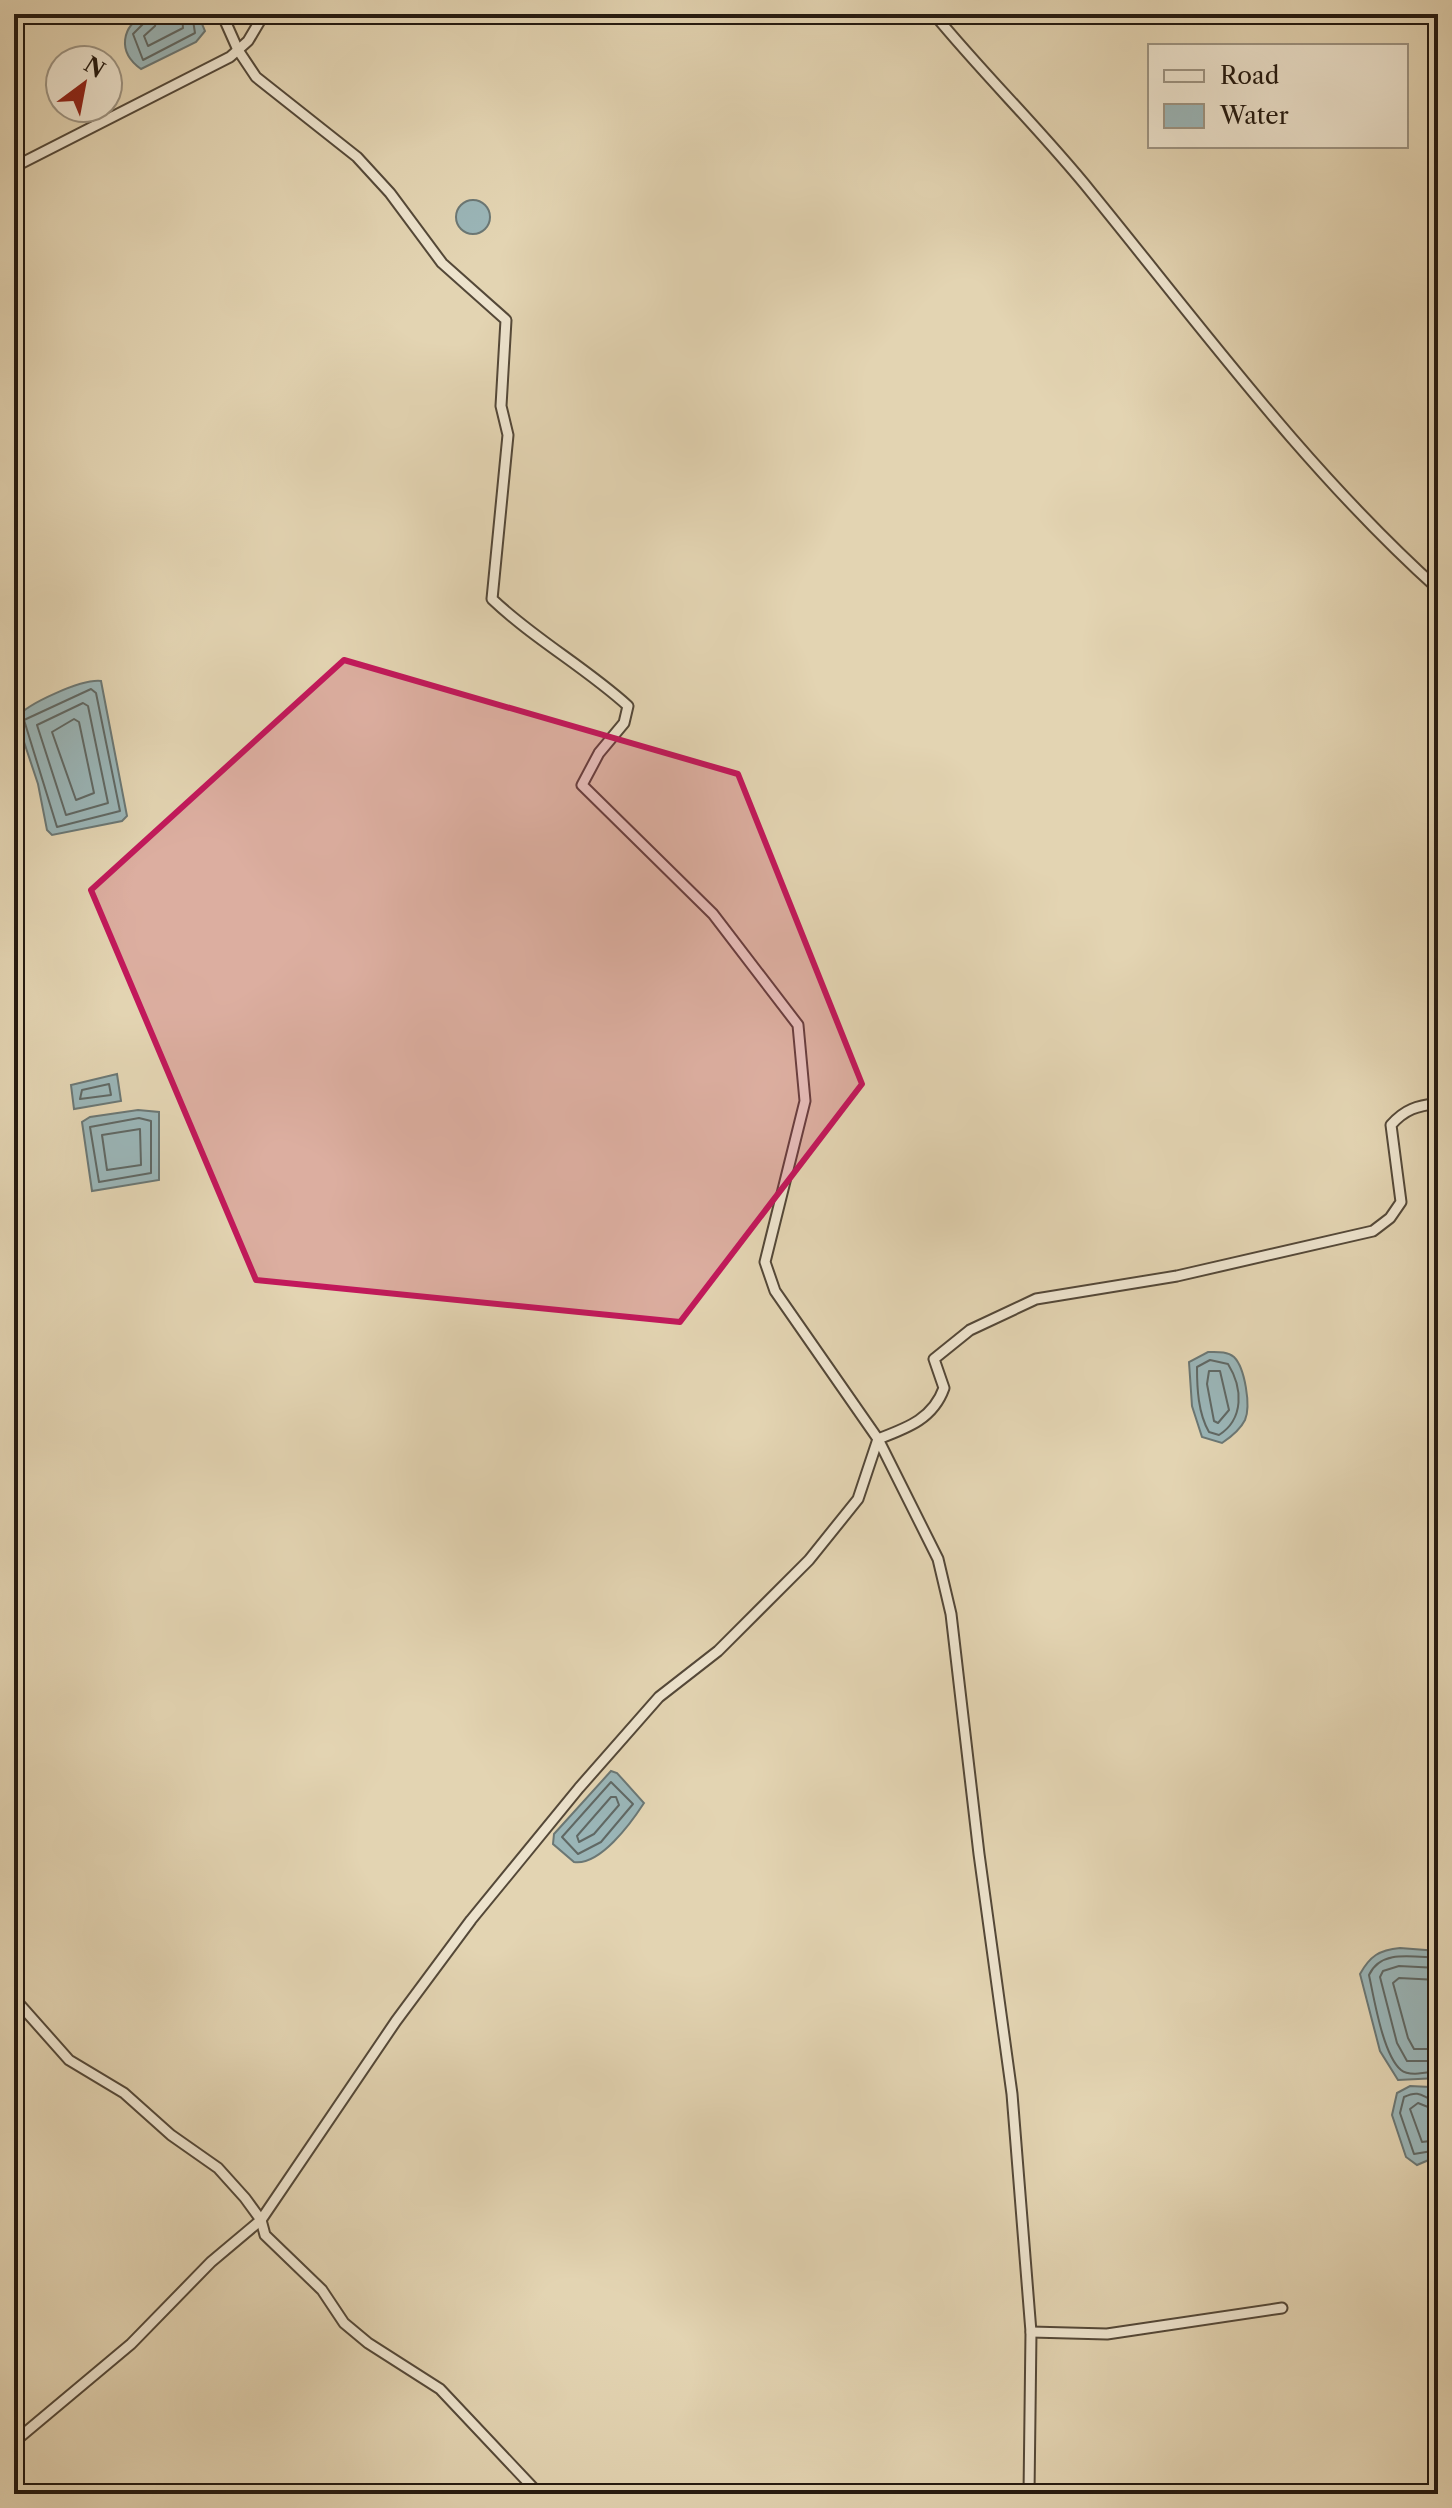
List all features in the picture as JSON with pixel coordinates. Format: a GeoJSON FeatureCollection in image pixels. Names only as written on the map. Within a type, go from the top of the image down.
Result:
{"type":"FeatureCollection","features":[{"type":"Feature","properties":{"kind":"street"},"geometry":{"type":"LineString","coordinates":[[222,14],[238,50],[256,77],[357,157],[390,193],[442,263],[506,320],[501,406],[508,435],[492,599],[522,628],[599,680],[628,706],[624,723],[599,753],[582,785],[713,914],[798,1025],[805,1101],[765,1262],[775,1291],[878,1439],[938,1559],[951,1614],[979,1854],[1012,2094],[1031,2332],[1029,2494]]}},
{"type":"Feature","properties":{"kind":"street"},"geometry":{"type":"LineString","coordinates":[[14,167],[238,50],[248,41],[264,14]]}},
{"type":"Feature","properties":{"kind":"street"},"geometry":{"type":"LineString","coordinates":[[934,14],[1090,191],[1167,290],[1314,462],[1393,549],[1438,589]]}},
{"type":"Feature","properties":{"kind":"street"},"geometry":{"type":"LineString","coordinates":[[14,2442],[131,2344],[211,2262],[261,2220],[396,2021],[471,1920],[579,1788],[659,1697],[718,1651],[809,1560],[858,1499],[878,1439],[915,1423],[938,1404],[944,1388],[934,1359],[970,1330],[1036,1299],[1177,1276],[1373,1231],[1390,1218],[1401,1202],[1391,1125],[1414,1106],[1438,1103]]}},
{"type":"Feature","properties":{"kind":"street"},"geometry":{"type":"LineString","coordinates":[[14,1998],[69,2060],[124,2093],[171,2135],[218,2168],[261,2220],[265,2235],[322,2290],[344,2323],[368,2343],[440,2389],[539,2494]]}},
{"type":"Feature","properties":{"kind":"street"},"geometry":{"type":"LineString","coordinates":[[1031,2332],[1107,2334],[1282,2308]]}},
{"type":"Feature","properties":{"kind":"highlighted area"},"geometry":{"type":"Polygon","coordinates":[[[344,660],[738,774],[862,1084],[680,1322],[256,1280],[91,890],[344,660]]]}},
{"type":"Feature","properties":{"kind":"water"},"geometry":{"type":"Polygon","coordinates":[[[146,14],[198,14],[205,31],[196,42],[141,69],[128,55],[125,40],[131,25],[146,14]]]}},
{"type":"Feature","properties":{"kind":"water"},"geometry":{"type":"Polygon","coordinates":[[[473,200],[485,205],[490,217],[485,229],[473,234],[461,229],[456,217],[461,205],[473,200]]]}},
{"type":"Feature","properties":{"kind":"water"},"geometry":{"type":"Polygon","coordinates":[[[101,681],[127,816],[122,821],[52,835],[47,830],[38,784],[16,718],[56,693],[101,681]]]}},
{"type":"Feature","properties":{"kind":"water"},"geometry":{"type":"Polygon","coordinates":[[[117,1074],[121,1101],[74,1109],[71,1085],[117,1074]]]}},
{"type":"Feature","properties":{"kind":"water"},"geometry":{"type":"Polygon","coordinates":[[[138,1110],[159,1112],[159,1180],[92,1191],[82,1122],[90,1117],[138,1110]]]}},
{"type":"Feature","properties":{"kind":"water"},"geometry":{"type":"Polygon","coordinates":[[[1208,1352],[1234,1357],[1246,1387],[1245,1420],[1222,1443],[1202,1437],[1192,1406],[1189,1362],[1208,1352]]]}},
{"type":"Feature","properties":{"kind":"water"},"geometry":{"type":"Polygon","coordinates":[[[611,1771],[617,1773],[644,1803],[614,1842],[594,1857],[574,1862],[553,1844],[554,1834],[611,1771]]]}},
{"type":"Feature","properties":{"kind":"water"},"geometry":{"type":"Polygon","coordinates":[[[1400,1948],[1438,1951],[1438,2078],[1398,2080],[1380,2051],[1360,1974],[1376,1955],[1400,1948]]]}},
{"type":"Feature","properties":{"kind":"water"},"geometry":{"type":"Polygon","coordinates":[[[1410,2086],[1430,2087],[1438,2104],[1438,2156],[1417,2165],[1406,2157],[1392,2115],[1397,2093],[1410,2086]]]}}]}
